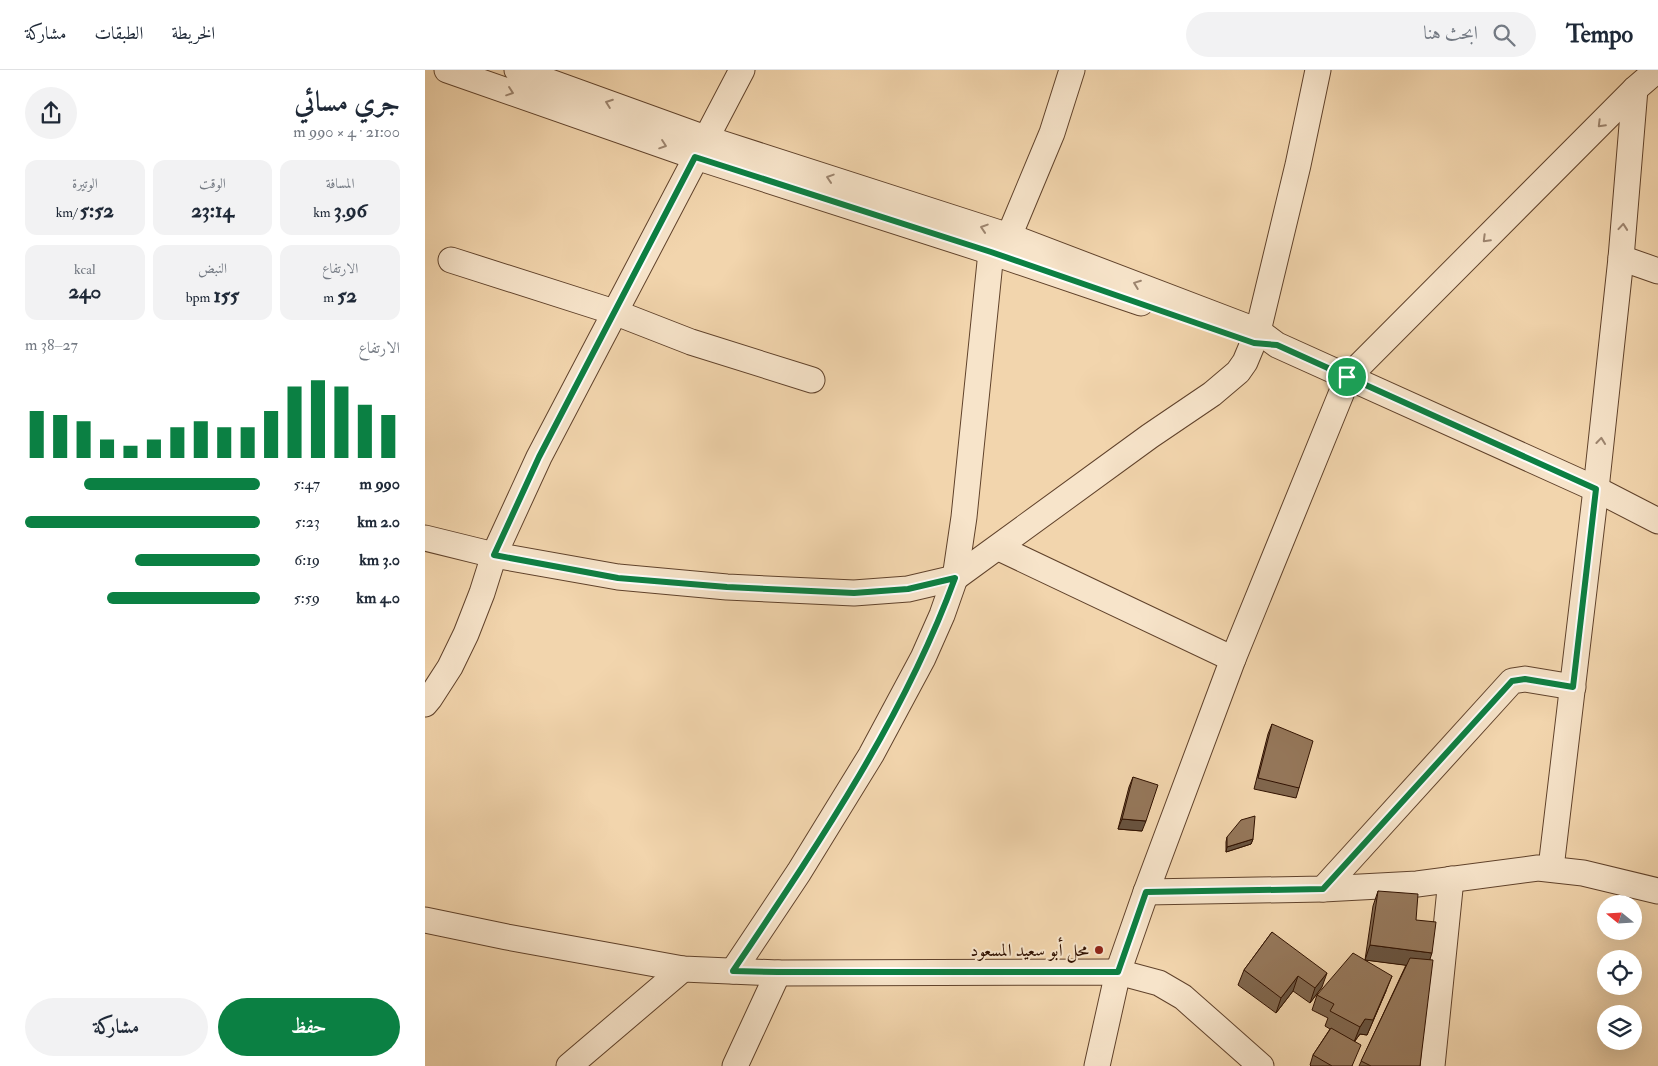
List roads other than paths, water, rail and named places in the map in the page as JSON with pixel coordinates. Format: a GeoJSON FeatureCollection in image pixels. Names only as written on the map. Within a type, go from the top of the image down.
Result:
{"type":"FeatureCollection","features":[{"type":"Feature","properties":{"kind":"street"},"geometry":{"type":"LineString","coordinates":[[447,70],[700,147],[1009,236],[1263,340],[1596,489],[1658,521]]}},
{"type":"Feature","properties":{"kind":"street"},"geometry":{"type":"LineString","coordinates":[[517,70],[700,147],[991,252],[1263,340]]}},
{"type":"Feature","properties":{"kind":"street"},"geometry":{"type":"LineString","coordinates":[[425,704],[450,668],[467,634],[483,593],[494,555],[539,457],[742,70]]}},
{"type":"Feature","properties":{"kind":"street"},"geometry":{"type":"LineString","coordinates":[[1009,236],[1052,133],[1072,70]]}},
{"type":"Feature","properties":{"kind":"street"},"geometry":{"type":"LineString","coordinates":[[425,538],[494,555],[618,578],[766,589],[854,593],[908,589],[955,578],[1212,394],[1238,372],[1263,340],[1318,70]]}},
{"type":"Feature","properties":{"kind":"street"},"geometry":{"type":"LineString","coordinates":[[1097,1066],[1118,972],[1146,892],[1233,659],[1347,377],[1635,89],[1657,70]]}},
{"type":"Feature","properties":{"kind":"street"},"geometry":{"type":"LineString","coordinates":[[1551,868],[1621,258],[1635,89]]}},
{"type":"Feature","properties":{"kind":"street"},"geometry":{"type":"LineString","coordinates":[[733,971],[799,872],[871,755],[923,658],[942,615],[955,578],[964,516],[991,252]]}},
{"type":"Feature","properties":{"kind":"street"},"geometry":{"type":"LineString","coordinates":[[1621,258],[1658,271]]}},
{"type":"Feature","properties":{"kind":"street"},"geometry":{"type":"LineString","coordinates":[[451,260],[614,312],[691,342],[812,380]]}},
{"type":"Feature","properties":{"kind":"street"},"geometry":{"type":"LineString","coordinates":[[999,548],[1233,659]]}},
{"type":"Feature","properties":{"kind":"street"},"geometry":{"type":"LineString","coordinates":[[1323,889],[1512,681],[1525,679],[1573,687]]}},
{"type":"Feature","properties":{"kind":"street"},"geometry":{"type":"LineString","coordinates":[[1146,892],[1323,889],[1417,884],[1525,869],[1551,868],[1583,873],[1658,891]]}},
{"type":"Feature","properties":{"kind":"street"},"geometry":{"type":"LineString","coordinates":[[1432,1066],[1451,880]]}},
{"type":"Feature","properties":{"kind":"street"},"geometry":{"type":"LineString","coordinates":[[425,920],[517,939],[683,969],[778,972],[1118,972],[1159,983],[1183,997],[1261,1066]]}},
{"type":"Feature","properties":{"kind":"street"},"geometry":{"type":"LineString","coordinates":[[569,1066],[683,969]]}},
{"type":"Feature","properties":{"kind":"street"},"geometry":{"type":"LineString","coordinates":[[735,1066],[778,972]]}},
{"type":"Feature","properties":{"kind":"place","name":"محل أبو سعيد المسعود"},"geometry":{"type":"Point","coordinates":[1099,950]}}]}
